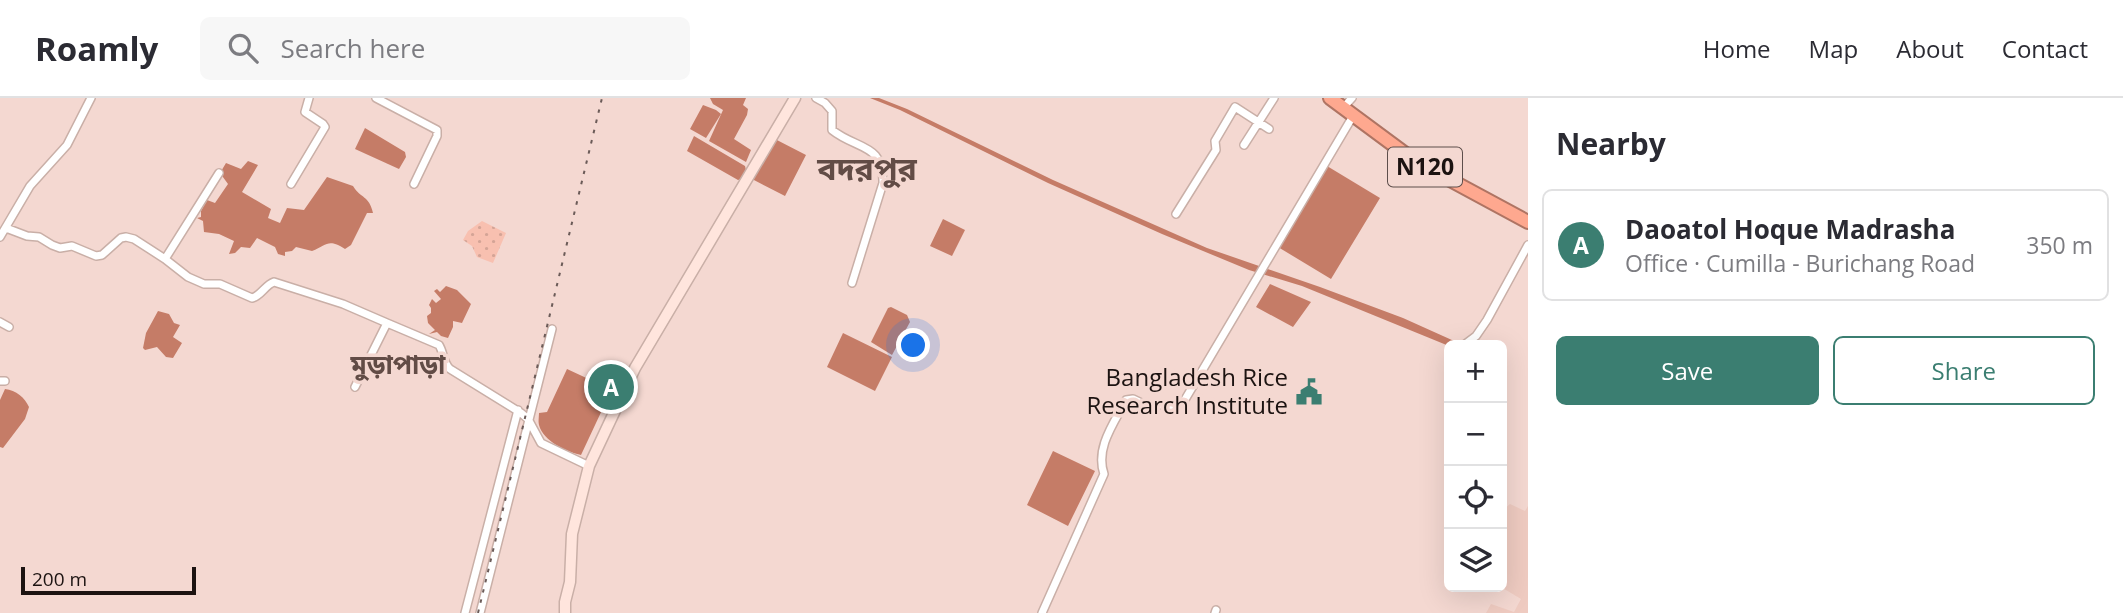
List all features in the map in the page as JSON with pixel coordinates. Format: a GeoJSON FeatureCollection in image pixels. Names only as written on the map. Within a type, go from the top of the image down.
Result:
{"type":"FeatureCollection","features":[{"type":"Feature","properties":{"kind":"highway","name":"N120"},"geometry":{"type":"LineString","coordinates":[[1330,98],[1349,107],[1415,161],[1528,222]]}},
{"type":"Feature","properties":{"kind":"main road"},"geometry":{"type":"LineString","coordinates":[[564,612],[570,582],[572,534],[589,466],[635,369],[794,98]]}},
{"type":"Feature","properties":{"kind":"street"},"geometry":{"type":"LineString","coordinates":[[0,237],[30,186],[66,145],[92,98]]}},
{"type":"Feature","properties":{"kind":"street"},"geometry":{"type":"LineString","coordinates":[[291,184],[325,126],[305,112],[309,98]]}},
{"type":"Feature","properties":{"kind":"street"},"geometry":{"type":"LineString","coordinates":[[376,98],[437,130],[437,136],[414,184]]}},
{"type":"Feature","properties":{"kind":"street"},"geometry":{"type":"LineString","coordinates":[[816,98],[832,111],[834,132],[874,153],[880,159],[883,183],[852,283]]}},
{"type":"Feature","properties":{"kind":"street"},"geometry":{"type":"LineString","coordinates":[[1244,145],[1274,98]]}},
{"type":"Feature","properties":{"kind":"street"},"geometry":{"type":"LineString","coordinates":[[1176,214],[1216,150],[1215,141],[1235,107],[1269,129]]}},
{"type":"Feature","properties":{"kind":"street"},"geometry":{"type":"LineString","coordinates":[[1042,613],[1104,474],[1101,459],[1103,446],[1126,400],[1133,399],[1154,409],[1160,404],[1173,409],[1180,408],[1264,264],[1349,107]]}},
{"type":"Feature","properties":{"kind":"street"},"geometry":{"type":"LineString","coordinates":[[165,259],[219,173]]}},
{"type":"Feature","properties":{"kind":"street"},"geometry":{"type":"LineString","coordinates":[[6,228],[27,236],[39,237],[52,245],[72,246],[96,256],[126,237],[134,239],[165,259],[188,278],[204,284],[220,284],[252,298],[274,282],[342,304],[439,345],[450,369],[518,410],[528,419],[541,443],[589,466]]}},
{"type":"Feature","properties":{"kind":"street"},"geometry":{"type":"LineString","coordinates":[[1470,340],[1487,320],[1528,245]]}},
{"type":"Feature","properties":{"kind":"street"},"geometry":{"type":"LineString","coordinates":[[0,322],[9,327]]}},
{"type":"Feature","properties":{"kind":"street"},"geometry":{"type":"LineString","coordinates":[[355,387],[387,323]]}},
{"type":"Feature","properties":{"kind":"street"},"geometry":{"type":"LineString","coordinates":[[480,613],[552,328]]}},
{"type":"Feature","properties":{"kind":"street"},"geometry":{"type":"LineString","coordinates":[[465,613],[518,410]]}},
{"type":"Feature","properties":{"kind":"shaded area"},"geometry":{"type":"Polygon","coordinates":[[[710,98],[746,98],[743,105],[748,109],[747,115],[734,139],[751,150],[746,162],[709,141],[723,110],[713,104],[710,98]]]}},
{"type":"Feature","properties":{"kind":"shaded area"},"geometry":{"type":"Polygon","coordinates":[[[870,98],[879,98],[907,109],[1053,180],[1207,248],[1403,318],[1452,340],[1444,340],[1444,344],[1302,286],[1249,270],[1162,234],[1048,183],[870,98]]]}},
{"type":"Feature","properties":{"kind":"shaded area"},"geometry":{"type":"Polygon","coordinates":[[[703,105],[721,114],[706,138],[690,129],[703,105]]]}},
{"type":"Feature","properties":{"kind":"shaded area"},"geometry":{"type":"Polygon","coordinates":[[[365,128],[405,152],[406,157],[399,169],[355,149],[365,128]]]}},
{"type":"Feature","properties":{"kind":"shaded area"},"geometry":{"type":"Polygon","coordinates":[[[694,136],[745,166],[746,170],[741,179],[738,180],[687,151],[694,136]]]}},
{"type":"Feature","properties":{"kind":"shaded area"},"geometry":{"type":"Polygon","coordinates":[[[773,138],[806,155],[785,196],[752,179],[773,138]]]}},
{"type":"Feature","properties":{"kind":"shaded area"},"geometry":{"type":"Polygon","coordinates":[[[248,161],[258,165],[242,192],[271,209],[268,218],[280,223],[287,208],[304,210],[327,177],[353,186],[367,200],[373,213],[367,213],[351,245],[345,249],[331,243],[312,251],[296,247],[285,252],[285,256],[278,254],[275,247],[257,238],[250,248],[241,247],[235,253],[229,254],[234,241],[219,234],[204,232],[203,221],[197,218],[201,217],[207,200],[215,203],[228,184],[220,173],[226,163],[241,169],[248,161]]]}},
{"type":"Feature","properties":{"kind":"shaded area"},"geometry":{"type":"Polygon","coordinates":[[[1327,166],[1380,198],[1331,279],[1278,247],[1327,166]]]}},
{"type":"Feature","properties":{"kind":"shaded area"},"geometry":{"type":"Polygon","coordinates":[[[943,219],[965,230],[952,256],[930,246],[943,219]]]}},
{"type":"Feature","properties":{"kind":"shaded area"},"geometry":{"type":"Polygon","coordinates":[[[482,221],[506,233],[493,263],[477,257],[472,246],[463,240],[468,231],[482,221]]]}},
{"type":"Feature","properties":{"kind":"shaded area"},"geometry":{"type":"Polygon","coordinates":[[[1270,284],[1311,302],[1293,327],[1256,307],[1270,284]]]}},
{"type":"Feature","properties":{"kind":"shaded area"},"geometry":{"type":"Polygon","coordinates":[[[446,286],[457,290],[471,304],[462,323],[453,321],[448,338],[437,332],[429,334],[435,330],[428,323],[427,316],[431,313],[429,305],[432,299],[436,303],[441,299],[434,291],[437,289],[440,292],[446,286]]]}},
{"type":"Feature","properties":{"kind":"shaded area"},"geometry":{"type":"Polygon","coordinates":[[[888,308],[907,315],[910,322],[892,355],[871,342],[888,308]]]}},
{"type":"Feature","properties":{"kind":"shaded area"},"geometry":{"type":"Polygon","coordinates":[[[158,311],[169,314],[174,323],[180,325],[173,337],[182,343],[173,358],[166,357],[157,347],[145,350],[143,348],[146,333],[158,311]]]}},
{"type":"Feature","properties":{"kind":"shaded area"},"geometry":{"type":"Polygon","coordinates":[[[843,333],[892,357],[875,391],[827,367],[843,333]]]}},
{"type":"Feature","properties":{"kind":"shaded area"},"geometry":{"type":"Polygon","coordinates":[[[567,369],[595,382],[594,399],[603,408],[581,455],[550,441],[541,431],[539,424],[539,413],[547,412],[567,369]]]}},
{"type":"Feature","properties":{"kind":"shaded area"},"geometry":{"type":"Polygon","coordinates":[[[5,389],[20,395],[29,407],[25,419],[3,448],[0,447],[0,400],[5,389]]]}},
{"type":"Feature","properties":{"kind":"shaded area"},"geometry":{"type":"Polygon","coordinates":[[[1053,451],[1095,471],[1068,526],[1027,505],[1053,451]]]}},
{"type":"Feature","properties":{"kind":"shaded area"},"geometry":{"type":"Polygon","coordinates":[[[1510,504],[1525,511],[1528,506],[1528,613],[1486,613],[1491,604],[1514,612],[1521,599],[1507,591],[1507,507],[1510,504]]]}},
{"type":"Feature","properties":{"kind":"railway"},"geometry":{"type":"LineString","coordinates":[[478,613],[602,98]]}},
{"type":"Feature","properties":{"kind":"place","name":"Daoatol Hoque Madrasha"},"geometry":{"type":"Point","coordinates":[611,387]}},
{"type":"Feature","properties":{"kind":"place","name":"Bangladesh Rice Research Institute"},"geometry":{"type":"Point","coordinates":[1309,392]}},
{"type":"Feature","properties":{"kind":"district","name":"বদরপুর"},"geometry":{"type":"Point","coordinates":[867,169]}},
{"type":"Feature","properties":{"kind":"district","name":"মুড়াপাড়া"},"geometry":{"type":"Point","coordinates":[398,365]}}]}
